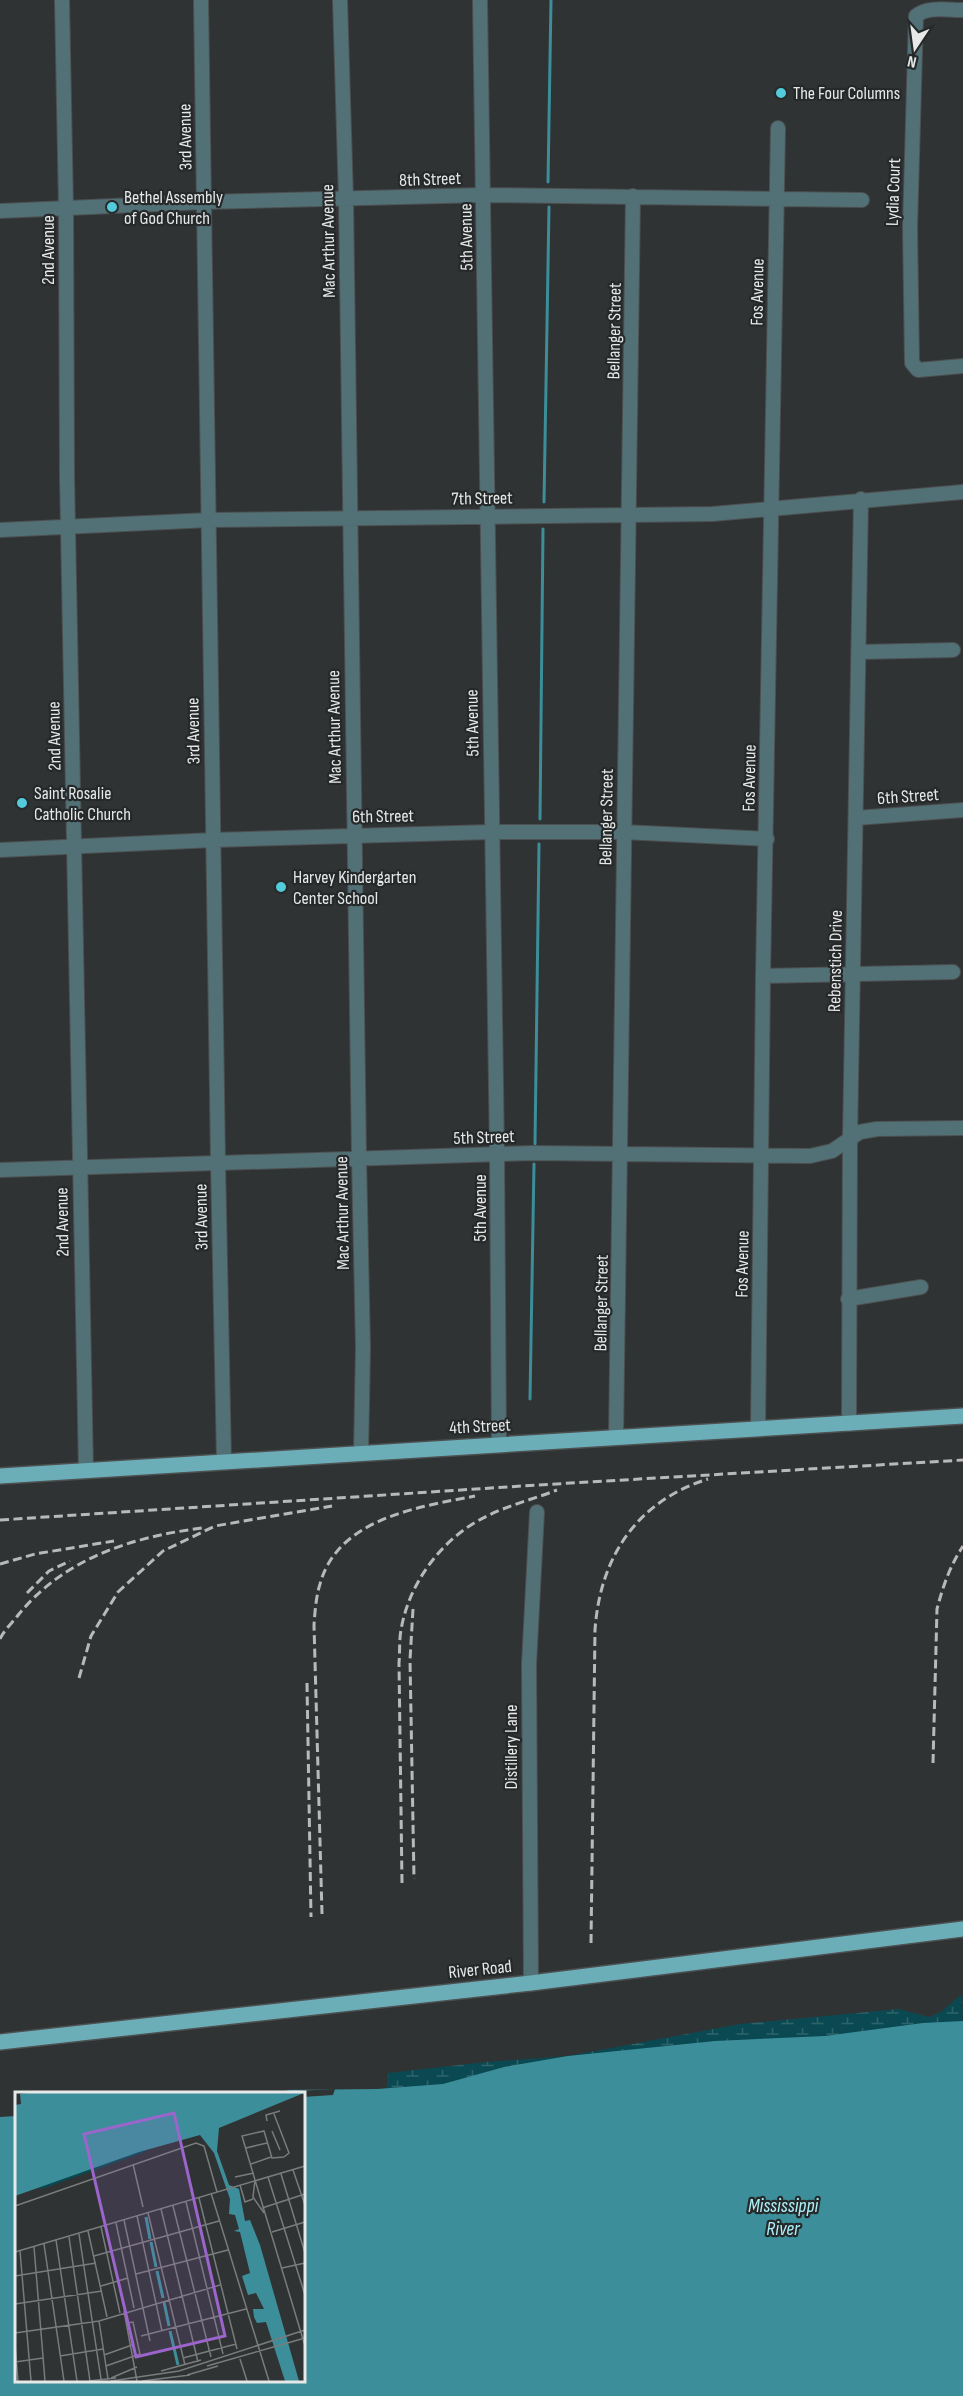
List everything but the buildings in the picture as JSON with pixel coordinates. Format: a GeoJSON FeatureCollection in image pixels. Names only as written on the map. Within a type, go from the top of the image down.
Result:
{"type":"FeatureCollection","features":[{"type":"Feature","properties":{"kind":"main road","name":"4th Street"},"geometry":{"type":"LineString","coordinates":[[0,1476],[963,1416]]}},
{"type":"Feature","properties":{"kind":"main road","name":"River Road"},"geometry":{"type":"LineString","coordinates":[[0,2042],[531,1983],[963,1929]]}},
{"type":"Feature","properties":{"kind":"street","name":"2nd Avenue"},"geometry":{"type":"LineString","coordinates":[[62,0],[68,527],[86,1471]]}},
{"type":"Feature","properties":{"kind":"street","name":"3rd Avenue"},"geometry":{"type":"LineString","coordinates":[[201,0],[224,1462]]}},
{"type":"Feature","properties":{"kind":"street","name":"Mac Arthur Avenue"},"geometry":{"type":"LineString","coordinates":[[340,0],[346,199],[358,1158],[363,1348],[360,1453]]}},
{"type":"Feature","properties":{"kind":"street","name":"5th Avenue"},"geometry":{"type":"LineString","coordinates":[[480,0],[497,1154],[499,1445]]}},
{"type":"Feature","properties":{"kind":"street","name":"Lydia Court"},"geometry":{"type":"LineString","coordinates":[[963,10],[933,10],[920,12],[916,16],[910,227],[912,363],[918,370],[963,366]]}},
{"type":"Feature","properties":{"kind":"street","name":"Fos Avenue"},"geometry":{"type":"LineString","coordinates":[[759,1429],[763,975],[778,128]]}},
{"type":"Feature","properties":{"kind":"street","name":"8th Street"},"geometry":{"type":"LineString","coordinates":[[0,211],[204,202],[483,195],[862,200]]}},
{"type":"Feature","properties":{"kind":"street","name":"Bellanger Street"},"geometry":{"type":"LineString","coordinates":[[616,1438],[633,196]]}},
{"type":"Feature","properties":{"kind":"street","name":"7th Street"},"geometry":{"type":"LineString","coordinates":[[0,530],[208,520],[712,513],[963,492]]}},
{"type":"Feature","properties":{"kind":"street","name":"Rebenstich Drive"},"geometry":{"type":"LineString","coordinates":[[849,1424],[848,1299],[852,974],[861,499]]}},
{"type":"Feature","properties":{"kind":"street"},"geometry":{"type":"LineString","coordinates":[[859,652],[953,650]]}},
{"type":"Feature","properties":{"kind":"street","name":"6th Street"},"geometry":{"type":"LineString","coordinates":[[856,818],[963,810]]}},
{"type":"Feature","properties":{"kind":"street","name":"6th Street"},"geometry":{"type":"LineString","coordinates":[[0,850],[74,845],[491,832],[623,832],[767,839]]}},
{"type":"Feature","properties":{"kind":"street"},"geometry":{"type":"LineString","coordinates":[[763,975],[953,972]]}},
{"type":"Feature","properties":{"kind":"street","name":"5th Street"},"geometry":{"type":"LineString","coordinates":[[0,1170],[497,1154],[810,1156],[832,1151],[860,1132],[877,1129],[963,1128]]}},
{"type":"Feature","properties":{"kind":"street"},"geometry":{"type":"LineString","coordinates":[[848,1299],[921,1287]]}},
{"type":"Feature","properties":{"kind":"street","name":"Distillery Lane"},"geometry":{"type":"LineString","coordinates":[[531,1983],[529,1664],[537,1512]]}},
{"type":"Feature","properties":{"kind":"green space"},"geometry":{"type":"Polygon","coordinates":[[[962,1994],[963,2035],[385,2102],[388,2073],[568,2056],[740,2024],[899,2009],[929,2017],[941,2012],[962,1994]]]}},
{"type":"Feature","properties":{"kind":"water","name":"Mississippi River"},"geometry":{"type":"Polygon","coordinates":[[[963,2021],[963,2396],[0,2396],[0,2110],[15,2110],[15,2381],[304,2381],[304,2092],[284,2090],[377,2089],[443,2084],[504,2067],[568,2056],[715,2041],[825,2036],[923,2023],[963,2021]]]}},
{"type":"Feature","properties":{"kind":"pier"},"geometry":{"type":"Polygon","coordinates":[[[335,2089],[333,2095],[304,2097],[304,2092],[276,2092],[335,2089]]]}},
{"type":"Feature","properties":{"kind":"pier"},"geometry":{"type":"Polygon","coordinates":[[[0,2107],[15,2107],[15,2116],[0,2117],[0,2107]]]}},
{"type":"Feature","properties":{"kind":"waterway"},"geometry":{"type":"LineString","coordinates":[[548,182],[551,0]]}},
{"type":"Feature","properties":{"kind":"waterway"},"geometry":{"type":"LineString","coordinates":[[544,502],[549,207]]}},
{"type":"Feature","properties":{"kind":"waterway"},"geometry":{"type":"LineString","coordinates":[[540,819],[543,529]]}},
{"type":"Feature","properties":{"kind":"waterway"},"geometry":{"type":"LineString","coordinates":[[535,1144],[539,844]]}},
{"type":"Feature","properties":{"kind":"waterway"},"geometry":{"type":"LineString","coordinates":[[530,1399],[534,1164]]}},
{"type":"Feature","properties":{"kind":"railway"},"geometry":{"type":"LineString","coordinates":[[0,1520],[963,1460]]}},
{"type":"Feature","properties":{"kind":"railway"},"geometry":{"type":"LineString","coordinates":[[591,1943],[595,1630],[598,1603],[614,1556],[642,1517],[683,1489],[708,1479]]}},
{"type":"Feature","properties":{"kind":"railway"},"geometry":{"type":"LineString","coordinates":[[402,1883],[399,1663],[400,1638],[405,1612],[420,1578],[430,1563],[456,1536],[487,1516],[557,1490]]}},
{"type":"Feature","properties":{"kind":"railway"},"geometry":{"type":"LineString","coordinates":[[322,1914],[314,1625],[320,1584],[330,1562],[344,1544],[362,1530],[406,1511],[475,1496]]}},
{"type":"Feature","properties":{"kind":"railway"},"geometry":{"type":"LineString","coordinates":[[79,1678],[91,1636],[118,1592],[163,1551],[215,1526],[332,1506]]}},
{"type":"Feature","properties":{"kind":"railway"},"geometry":{"type":"LineString","coordinates":[[0,1639],[37,1595],[57,1578],[79,1565],[125,1544],[202,1528]]}},
{"type":"Feature","properties":{"kind":"railway"},"geometry":{"type":"LineString","coordinates":[[0,1564],[35,1554],[114,1541]]}},
{"type":"Feature","properties":{"kind":"railway"},"geometry":{"type":"LineString","coordinates":[[933,1763],[937,1609],[947,1576],[963,1546]]}},
{"type":"Feature","properties":{"kind":"railway"},"geometry":{"type":"LineString","coordinates":[[27,1593],[49,1571],[70,1561]]}},
{"type":"Feature","properties":{"kind":"railway"},"geometry":{"type":"LineString","coordinates":[[413,1609],[410,1660],[414,1879]]}},
{"type":"Feature","properties":{"kind":"railway"},"geometry":{"type":"LineString","coordinates":[[307,1683],[311,1917]]}},
{"type":"Feature","properties":{"kind":"place","name":"The Four Columns"},"geometry":{"type":"Point","coordinates":[781,93]}},
{"type":"Feature","properties":{"kind":"place","name":"Bethel Assembly of God Church"},"geometry":{"type":"Point","coordinates":[112,207]}},
{"type":"Feature","properties":{"kind":"place","name":"Saint Rosalie Catholic Church"},"geometry":{"type":"Point","coordinates":[22,803]}},
{"type":"Feature","properties":{"kind":"place","name":"Harvey Kindergarten Center School"},"geometry":{"type":"Point","coordinates":[281,887]}}]}
